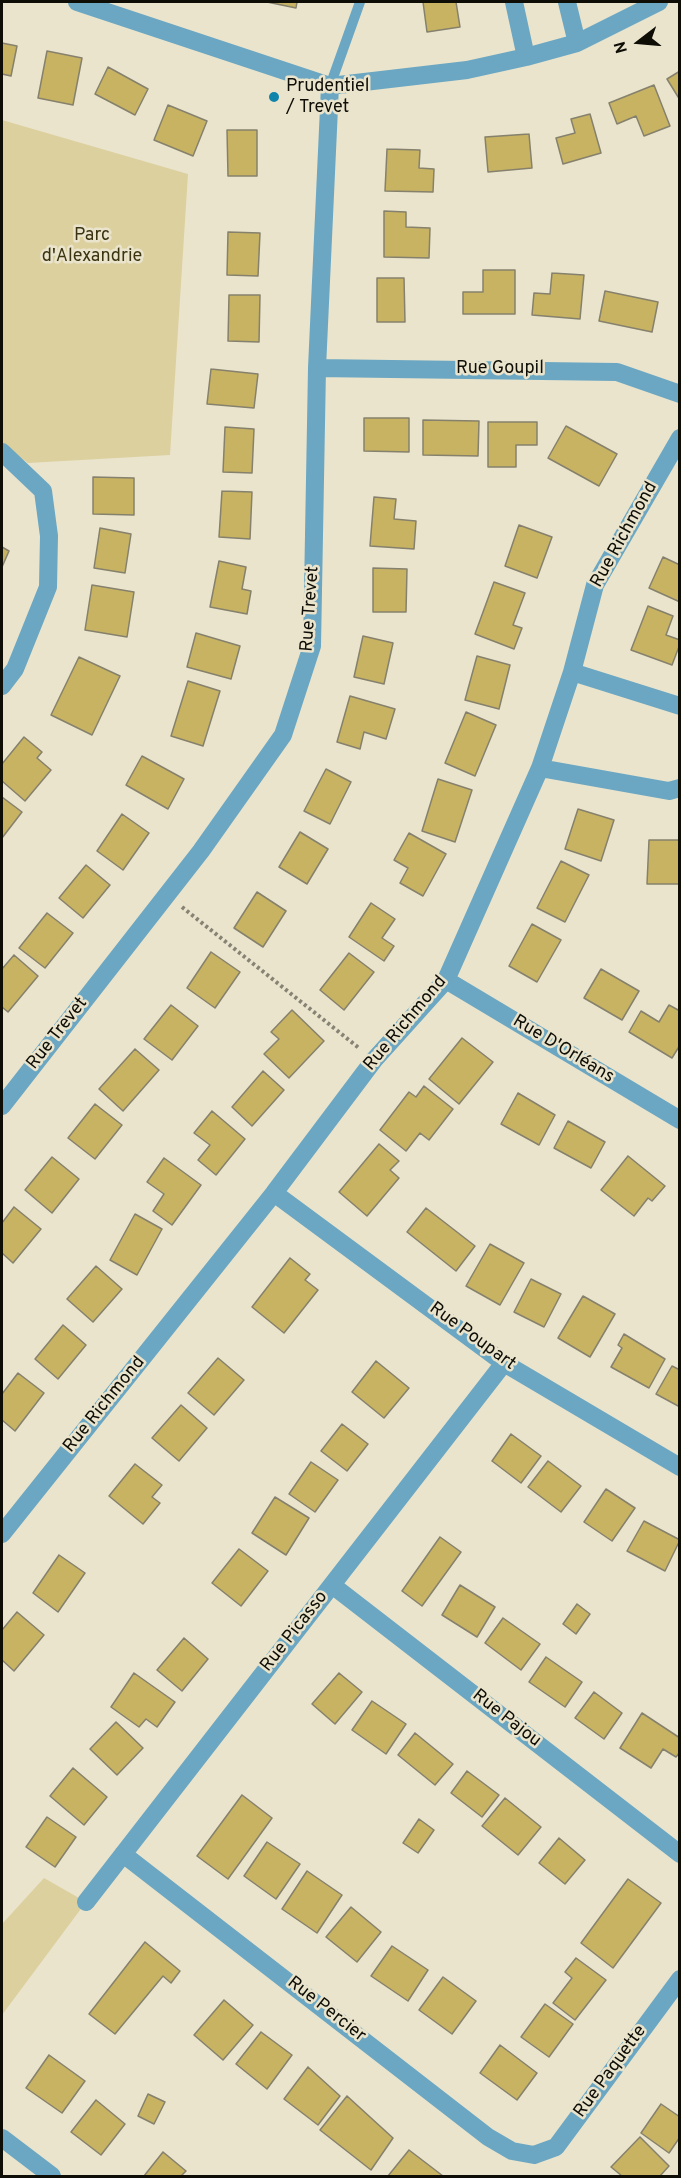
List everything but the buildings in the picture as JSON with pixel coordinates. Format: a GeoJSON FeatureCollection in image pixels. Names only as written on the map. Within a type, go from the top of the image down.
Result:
{"type":"FeatureCollection","features":[{"type":"Feature","properties":{"kind":"street"},"geometry":{"type":"LineString","coordinates":[[77,2],[330,86],[467,70],[526,57],[577,43],[659,2]]}},
{"type":"Feature","properties":{"kind":"street"},"geometry":{"type":"LineString","coordinates":[[514,2],[526,57]]}},
{"type":"Feature","properties":{"kind":"street"},"geometry":{"type":"LineString","coordinates":[[567,2],[577,43]]}},
{"type":"Feature","properties":{"kind":"street","name":"Rue Trevet"},"geometry":{"type":"LineString","coordinates":[[2,1106],[167,896],[283,735],[312,646],[317,368],[330,86]]}},
{"type":"Feature","properties":{"kind":"street","name":"Rue Goupil"},"geometry":{"type":"LineString","coordinates":[[317,368],[617,372],[680,394]]}},
{"type":"Feature","properties":{"kind":"street","name":"Rue Richmond"},"geometry":{"type":"LineString","coordinates":[[2,1534],[274,1192],[374,1060],[446,980],[540,768],[572,672],[595,585],[680,438]]}},
{"type":"Feature","properties":{"kind":"street"},"geometry":{"type":"LineString","coordinates":[[2,452],[43,490],[49,536],[48,587],[15,669],[2,686]]}},
{"type":"Feature","properties":{"kind":"street"},"geometry":{"type":"LineString","coordinates":[[572,672],[680,705]]}},
{"type":"Feature","properties":{"kind":"street"},"geometry":{"type":"LineString","coordinates":[[540,768],[669,791],[680,788]]}},
{"type":"Feature","properties":{"kind":"street","name":"Rue D'Orléans"},"geometry":{"type":"LineString","coordinates":[[446,980],[680,1120]]}},
{"type":"Feature","properties":{"kind":"street","name":"Rue Poupart"},"geometry":{"type":"LineString","coordinates":[[274,1192],[504,1363],[680,1467]]}},
{"type":"Feature","properties":{"kind":"street","name":"Rue Picasso"},"geometry":{"type":"LineString","coordinates":[[86,1902],[504,1363]]}},
{"type":"Feature","properties":{"kind":"street","name":"Rue Pajou"},"geometry":{"type":"LineString","coordinates":[[332,1585],[680,1854]]}},
{"type":"Feature","properties":{"kind":"street","name":"Rue Percier"},"geometry":{"type":"LineString","coordinates":[[123,1854],[489,2137],[512,2151],[534,2155]]}},
{"type":"Feature","properties":{"kind":"street","name":"Rue Paquette"},"geometry":{"type":"LineString","coordinates":[[534,2155],[556,2147],[680,1979]]}},
{"type":"Feature","properties":{"kind":"street"},"geometry":{"type":"LineString","coordinates":[[2,2138],[52,2176]]}},
{"type":"Feature","properties":{"kind":"lane"},"geometry":{"type":"LineString","coordinates":[[330,86],[360,2]]}},
{"type":"Feature","properties":{"kind":"path"},"geometry":{"type":"LineString","coordinates":[[167,896],[374,1060]]}},
{"type":"Feature","properties":{"kind":"green space","name":"Parc d'Alexandrie"},"geometry":{"type":"Polygon","coordinates":[[[2,120],[188,174],[170,455],[28,463],[2,444],[2,120]]]}},
{"type":"Feature","properties":{"kind":"green space"},"geometry":{"type":"Polygon","coordinates":[[[44,1878],[86,1902],[2,2015],[2,1924],[44,1878]]]}},
{"type":"Feature","properties":{"kind":"place","name":"Prudentiel / Trevet"},"geometry":{"type":"Point","coordinates":[274,97]}}]}
